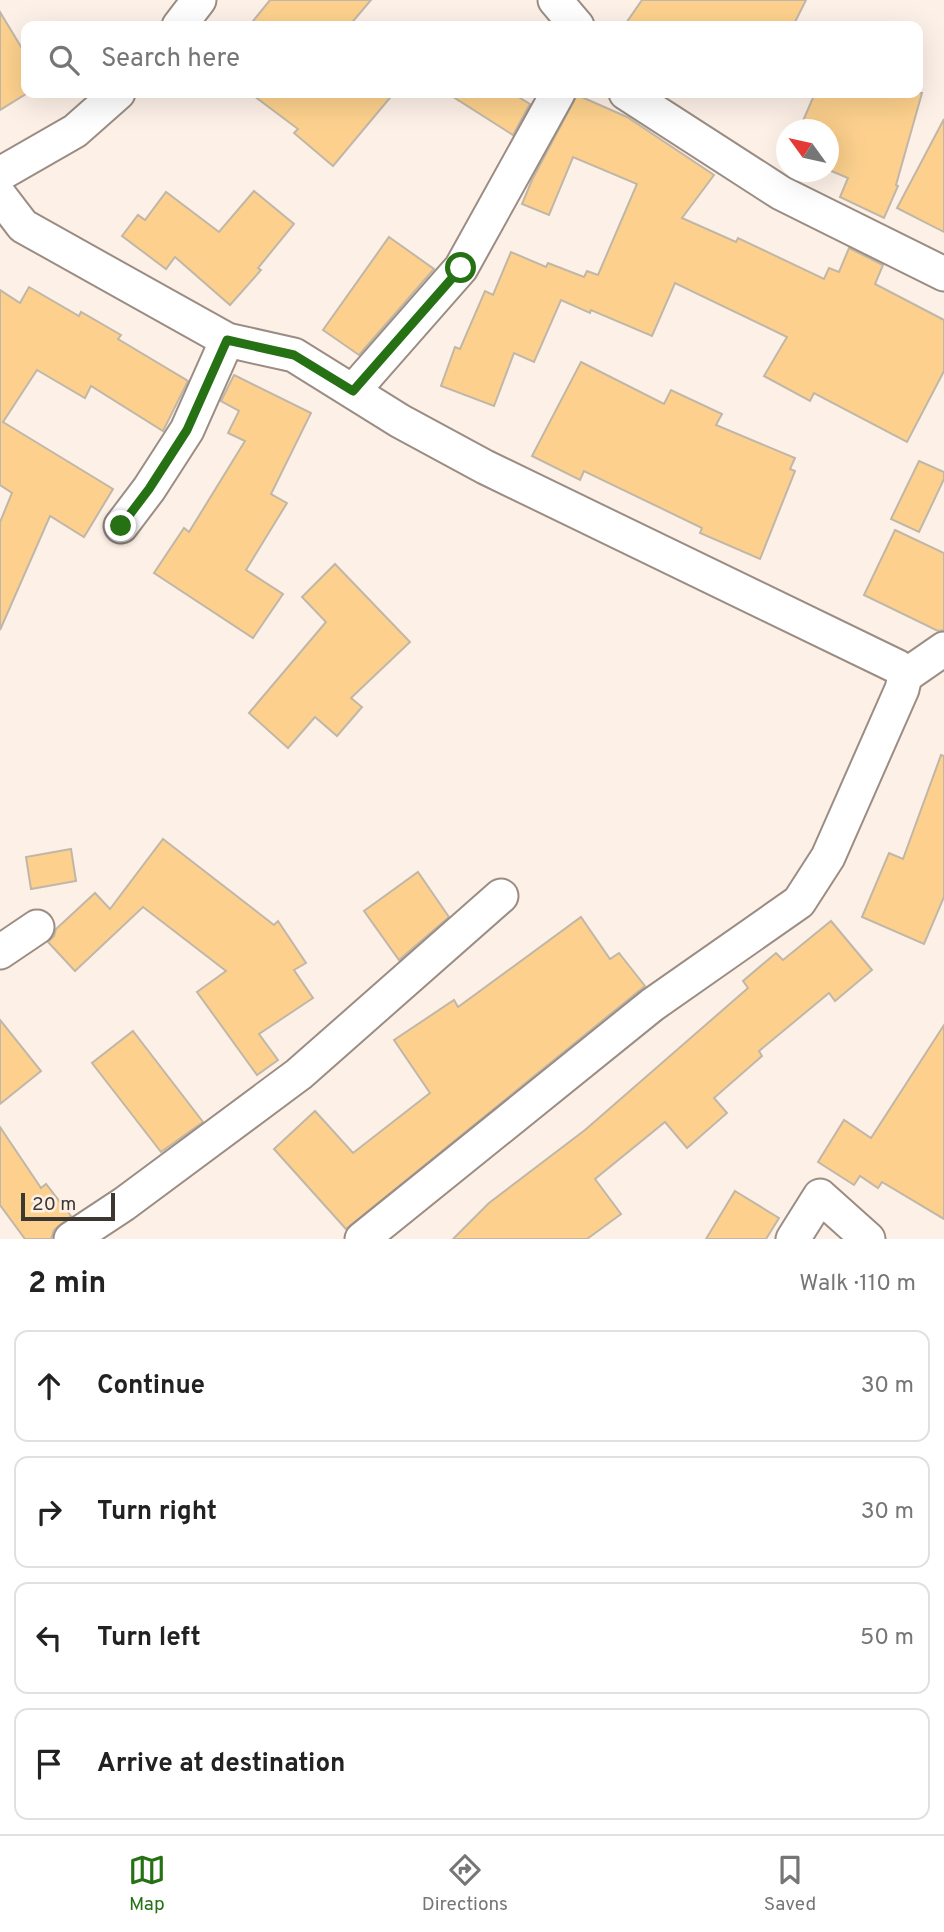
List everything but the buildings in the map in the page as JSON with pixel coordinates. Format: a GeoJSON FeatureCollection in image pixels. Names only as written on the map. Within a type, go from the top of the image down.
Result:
{"type":"FeatureCollection","features":[{"type":"Feature","properties":{"kind":"street"},"geometry":{"type":"LineString","coordinates":[[183,21],[199,0]]}},
{"type":"Feature","properties":{"kind":"street"},"geometry":{"type":"LineString","coordinates":[[555,0],[573,21]]}},
{"type":"Feature","properties":{"kind":"street"},"geometry":{"type":"LineString","coordinates":[[0,174],[75,131],[112,98]]}},
{"type":"Feature","properties":{"kind":"street"},"geometry":{"type":"LineString","coordinates":[[353,391],[461,268],[555,98]]}},
{"type":"Feature","properties":{"kind":"street"},"geometry":{"type":"LineString","coordinates":[[634,98],[781,193],[944,274]]}},
{"type":"Feature","properties":{"kind":"street"},"geometry":{"type":"LineString","coordinates":[[0,196],[23,226],[227,340],[294,355],[400,421],[485,467],[898,667],[905,676]]}},
{"type":"Feature","properties":{"kind":"street"},"geometry":{"type":"LineString","coordinates":[[121,526],[149,489],[187,430],[227,340]]}},
{"type":"Feature","properties":{"kind":"street"},"geometry":{"type":"LineString","coordinates":[[362,1239],[652,1005],[799,902],[828,857],[902,689],[905,676],[944,649]]}},
{"type":"Feature","properties":{"kind":"street"},"geometry":{"type":"LineString","coordinates":[[71,1239],[124,1204],[299,1074],[501,896]]}},
{"type":"Feature","properties":{"kind":"street"},"geometry":{"type":"LineString","coordinates":[[0,951],[37,927]]}},
{"type":"Feature","properties":{"kind":"street"},"geometry":{"type":"LineString","coordinates":[[793,1239],[820,1196],[868,1239]]}},
{"type":"Feature","properties":{"kind":"route"},"geometry":{"type":"LineString","coordinates":[[121,526],[149,489],[187,430],[227,340],[294,355],[353,391],[461,268]]}}]}
